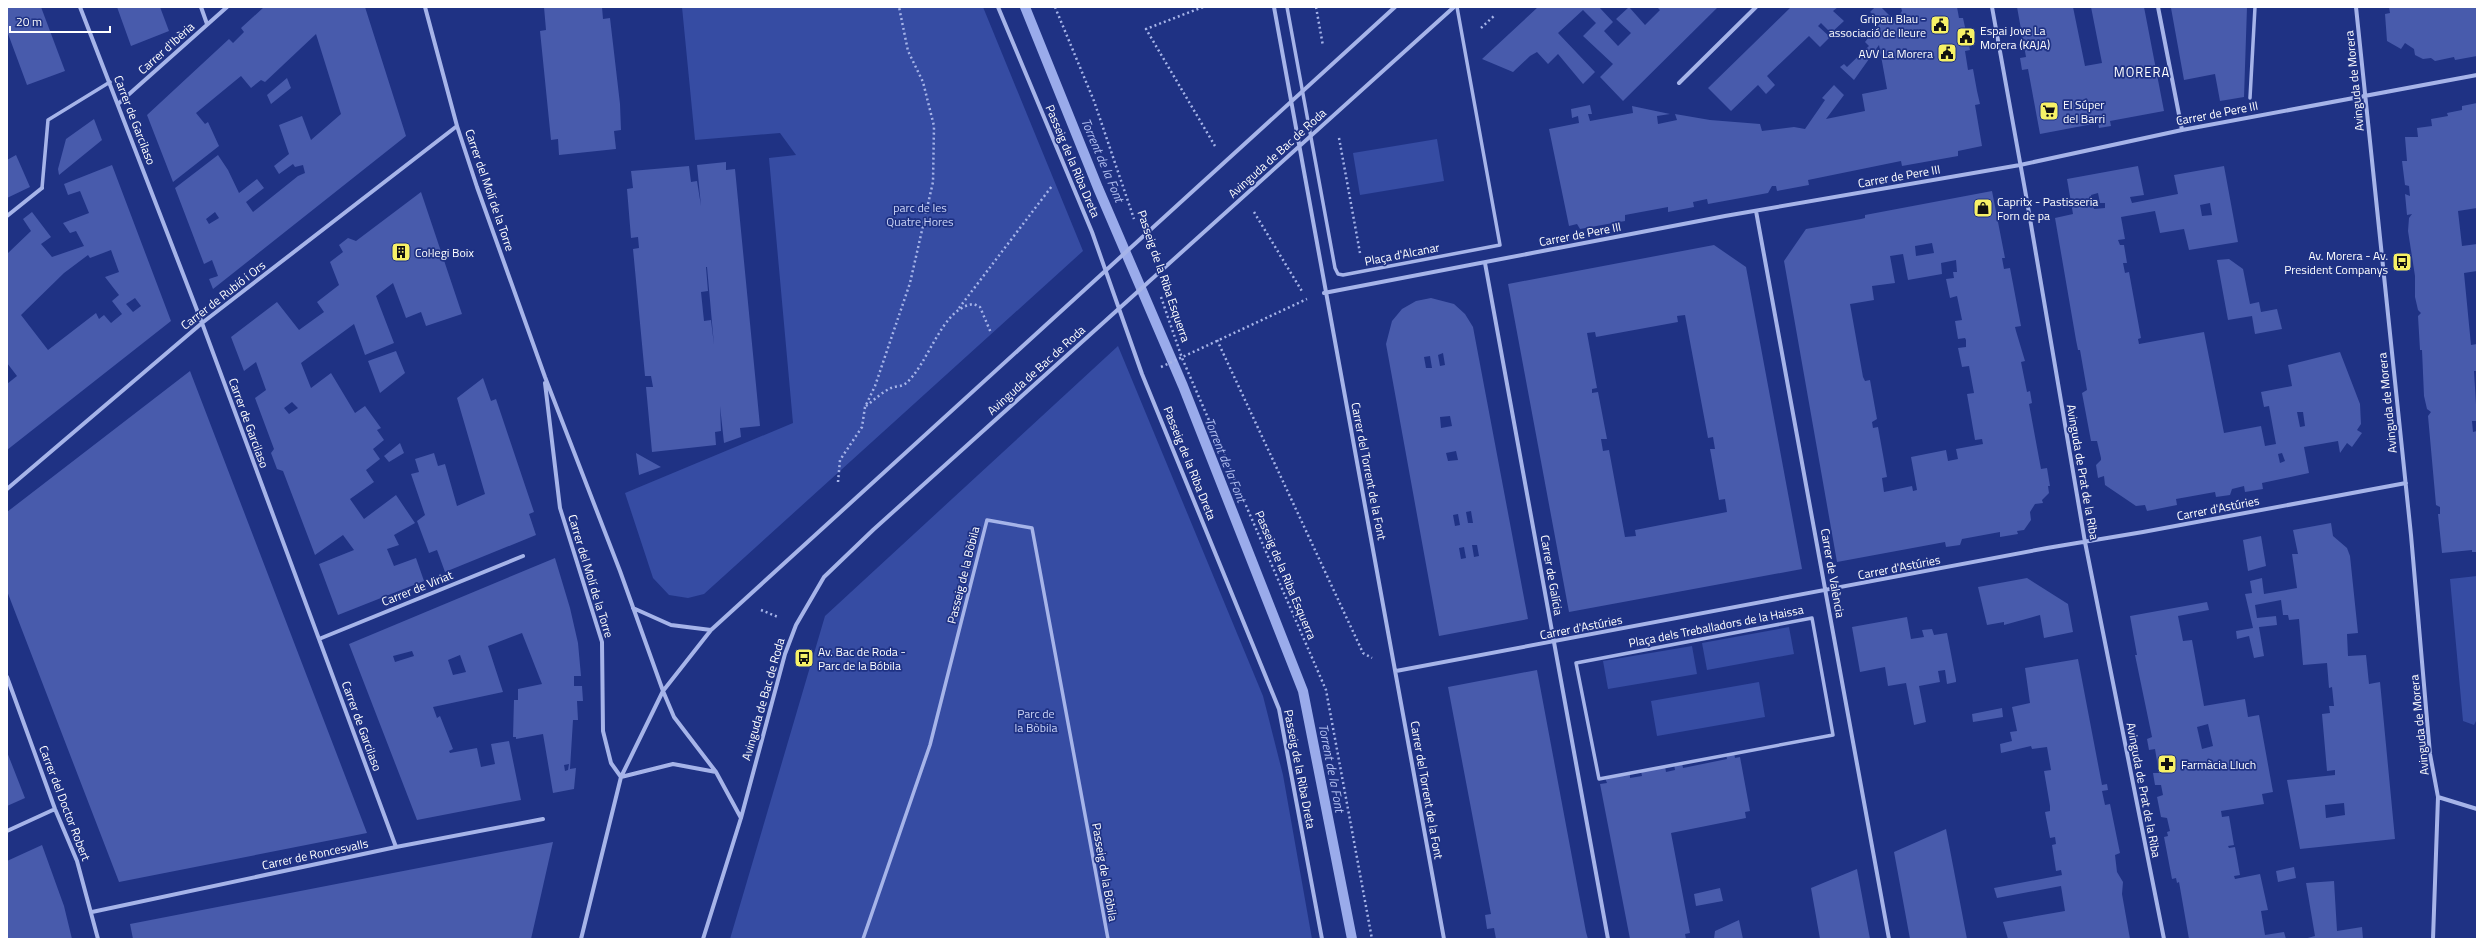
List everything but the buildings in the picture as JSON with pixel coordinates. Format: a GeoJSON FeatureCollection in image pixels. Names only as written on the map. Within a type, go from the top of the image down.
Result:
{"type":"FeatureCollection","features":[{"type":"Feature","properties":{"kind":"street","name":"Carrer de Garcilaso"},"geometry":{"type":"LineString","coordinates":[[80,7],[202,323],[396,847]]}},
{"type":"Feature","properties":{"kind":"street"},"geometry":{"type":"LineString","coordinates":[[201,7],[207,24]]}},
{"type":"Feature","properties":{"kind":"street","name":"Carrer d'Ibèria"},"geometry":{"type":"LineString","coordinates":[[118,104],[227,7]]}},
{"type":"Feature","properties":{"kind":"street","name":"Carrer del Molí de la Torre"},"geometry":{"type":"LineString","coordinates":[[425,7],[457,126],[545,377],[663,691],[674,717],[716,772],[741,818]]}},
{"type":"Feature","properties":{"kind":"street","name":"Passeig de la Riba Dreta"},"geometry":{"type":"LineString","coordinates":[[998,7],[1092,232],[1142,374],[1279,709],[1322,939]]}},
{"type":"Feature","properties":{"kind":"street","name":"Carrer del Torrent de la Font"},"geometry":{"type":"LineString","coordinates":[[1274,7],[1324,293],[1396,671],[1444,939]]}},
{"type":"Feature","properties":{"kind":"street","name":"Plaça d'Alcanar"},"geometry":{"type":"LineString","coordinates":[[1287,7],[1336,268],[1338,274],[1343,275],[1500,246],[1455,7]]}},
{"type":"Feature","properties":{"kind":"street"},"geometry":{"type":"LineString","coordinates":[[582,939],[621,777],[663,691],[711,630],[780,569],[855,497],[1395,7]]}},
{"type":"Feature","properties":{"kind":"street","name":"Avinguda de Bac de Roda"},"geometry":{"type":"LineString","coordinates":[[741,818],[780,668],[796,625],[824,577],[873,530],[1455,7]]}},
{"type":"Feature","properties":{"kind":"street"},"geometry":{"type":"LineString","coordinates":[[1679,83],[1756,7]]}},
{"type":"Feature","properties":{"kind":"street","name":"Avinguda de Prat de la Riba"},"geometry":{"type":"LineString","coordinates":[[1992,7],[2084,542],[2164,939]]}},
{"type":"Feature","properties":{"kind":"street"},"geometry":{"type":"LineString","coordinates":[[2158,7],[2182,130]]}},
{"type":"Feature","properties":{"kind":"street"},"geometry":{"type":"LineString","coordinates":[[2250,98],[2254,7]]}},
{"type":"Feature","properties":{"kind":"street","name":"Avinguda de Morera"},"geometry":{"type":"LineString","coordinates":[[2356,7],[2406,482],[2430,754],[2438,796],[2433,939]]}},
{"type":"Feature","properties":{"kind":"street","name":"Carrer de Pere III"},"geometry":{"type":"LineString","coordinates":[[1324,293],[1756,211],[2020,165],[2182,130],[2477,75]]}},
{"type":"Feature","properties":{"kind":"street"},"geometry":{"type":"LineString","coordinates":[[7,216],[42,188],[48,120],[110,82]]}},
{"type":"Feature","properties":{"kind":"street","name":"Carrer de Rubió i Ors"},"geometry":{"type":"LineString","coordinates":[[7,489],[202,323],[457,126]]}},
{"type":"Feature","properties":{"kind":"street","name":"Carrer de València"},"geometry":{"type":"LineString","coordinates":[[1756,211],[1889,939]]}},
{"type":"Feature","properties":{"kind":"street","name":"Carrer de Galícia"},"geometry":{"type":"LineString","coordinates":[[1485,263],[1608,939]]}},
{"type":"Feature","properties":{"kind":"street","name":"Carrer del Molí de la Torre"},"geometry":{"type":"LineString","coordinates":[[545,377],[560,508],[602,642],[603,731],[611,763],[621,777]]}},
{"type":"Feature","properties":{"kind":"street","name":"Carrer d'Astúries"},"geometry":{"type":"LineString","coordinates":[[1396,671],[2406,482]]}},
{"type":"Feature","properties":{"kind":"street","name":"Passeig de la Bòbila"},"geometry":{"type":"LineString","coordinates":[[863,939],[930,745],[987,520],[1032,528],[1108,939]]}},
{"type":"Feature","properties":{"kind":"street","name":"Carrer de Viriat"},"geometry":{"type":"LineString","coordinates":[[319,639],[523,556]]}},
{"type":"Feature","properties":{"kind":"street"},"geometry":{"type":"LineString","coordinates":[[633,608],[671,625],[711,630]]}},
{"type":"Feature","properties":{"kind":"street","name":"Plaça dels Treballadors de la Haissa"},"geometry":{"type":"LineString","coordinates":[[1812,618],[1833,735],[1599,779],[1576,662],[1812,618]]}},
{"type":"Feature","properties":{"kind":"street","name":"Carrer del Doctor Robert"},"geometry":{"type":"LineString","coordinates":[[7,676],[55,809],[77,861],[92,912],[98,939]]}},
{"type":"Feature","properties":{"kind":"street"},"geometry":{"type":"LineString","coordinates":[[621,777],[674,764],[716,772]]}},
{"type":"Feature","properties":{"kind":"street"},"geometry":{"type":"LineString","coordinates":[[2438,796],[2477,809]]}},
{"type":"Feature","properties":{"kind":"street"},"geometry":{"type":"LineString","coordinates":[[7,831],[55,809]]}},
{"type":"Feature","properties":{"kind":"street"},"geometry":{"type":"LineString","coordinates":[[703,939],[741,818]]}},
{"type":"Feature","properties":{"kind":"street","name":"Carrer de Roncesvalls"},"geometry":{"type":"LineString","coordinates":[[92,912],[396,847],[543,819]]}},
{"type":"Feature","properties":{"kind":"path"},"geometry":{"type":"LineString","coordinates":[[838,482],[840,460],[862,427],[865,407],[875,386],[910,283],[933,182],[934,126],[923,82],[908,50],[899,7]]}},
{"type":"Feature","properties":{"kind":"path","name":"Passeig de la Riba Esquerra"},"geometry":{"type":"LineString","coordinates":[[1055,7],[1094,101],[1135,222]]}},
{"type":"Feature","properties":{"kind":"path"},"geometry":{"type":"LineString","coordinates":[[1146,30],[1203,7]]}},
{"type":"Feature","properties":{"kind":"path"},"geometry":{"type":"LineString","coordinates":[[1477,30],[1496,15]]}},
{"type":"Feature","properties":{"kind":"path"},"geometry":{"type":"LineString","coordinates":[[865,407],[890,388],[905,384],[927,357],[930,345],[1066,168]]}},
{"type":"Feature","properties":{"kind":"path","name":"Passeig de la Riba Esquerra"},"geometry":{"type":"LineString","coordinates":[[1159,290],[1182,358],[1326,690],[1372,939]]}},
{"type":"Feature","properties":{"kind":"path"},"geometry":{"type":"LineString","coordinates":[[1156,368],[1182,358],[1234,331],[1307,300]]}},
{"type":"Feature","properties":{"kind":"path"},"geometry":{"type":"LineString","coordinates":[[959,309],[974,304],[980,307],[991,333]]}},
{"type":"Feature","properties":{"kind":"path"},"geometry":{"type":"LineString","coordinates":[[1217,340],[1363,652],[1374,659]]}},
{"type":"Feature","properties":{"kind":"path"},"geometry":{"type":"LineString","coordinates":[[757,608],[780,618]]}},
{"type":"Feature","properties":{"kind":"green space","name":"parc de les Quatre Hores"},"geometry":{"type":"Polygon","coordinates":[[[682,7],[983,7],[1083,251],[704,594],[688,598],[669,595],[653,578],[625,493],[793,423],[769,158],[796,155],[780,133],[695,140],[682,7]]]}},
{"type":"Feature","properties":{"kind":"green space"},"geometry":{"type":"Polygon","coordinates":[[[1437,139],[1444,181],[1360,195],[1353,153],[1437,139]]]}},
{"type":"Feature","properties":{"kind":"green space","name":"Parc de la Bòbila"},"geometry":{"type":"Polygon","coordinates":[[[1118,346],[1263,696],[1283,775],[1312,939],[730,939],[825,616],[1118,346]]]}},
{"type":"Feature","properties":{"kind":"green space"},"geometry":{"type":"Polygon","coordinates":[[[2477,576],[2477,719],[2474,725],[2463,721],[2450,579],[2477,576]]]}},
{"type":"Feature","properties":{"kind":"green space"},"geometry":{"type":"Polygon","coordinates":[[[1789,627],[1794,654],[1707,670],[1702,643],[1789,627]]]}},
{"type":"Feature","properties":{"kind":"green space"},"geometry":{"type":"Polygon","coordinates":[[[1692,646],[1697,674],[1608,689],[1603,661],[1692,646]]]}},
{"type":"Feature","properties":{"kind":"green space"},"geometry":{"type":"Polygon","coordinates":[[[1759,682],[1765,717],[1657,736],[1651,701],[1759,682]]]}},
{"type":"Feature","properties":{"kind":"waterway","name":"Torrent de la Font"},"geometry":{"type":"LineString","coordinates":[[1025,7],[1098,188],[1183,386],[1303,691],[1352,939]]}},
{"type":"Feature","properties":{"kind":"place","name":"Gripau Blau - associació de lleure"},"geometry":{"type":"Point","coordinates":[1940,25]}},
{"type":"Feature","properties":{"kind":"place","name":"Espai Jove La Morera (KAJA)"},"geometry":{"type":"Point","coordinates":[1966,37]}},
{"type":"Feature","properties":{"kind":"place","name":"AVV La Morera"},"geometry":{"type":"Point","coordinates":[1947,53]}},
{"type":"Feature","properties":{"kind":"place","name":"El Súper del Barri"},"geometry":{"type":"Point","coordinates":[2049,111]}},
{"type":"Feature","properties":{"kind":"place","name":"Capritx - Pastisseria Forn de pa"},"geometry":{"type":"Point","coordinates":[1983,208]}},
{"type":"Feature","properties":{"kind":"place","name":"Col·legi Boix"},"geometry":{"type":"Point","coordinates":[401,252]}},
{"type":"Feature","properties":{"kind":"place","name":"Av. Morera - Av. President Companys"},"geometry":{"type":"Point","coordinates":[2402,262]}},
{"type":"Feature","properties":{"kind":"place","name":"Av. Bac de Roda - Parc de la Bóbila"},"geometry":{"type":"Point","coordinates":[804,658]}},
{"type":"Feature","properties":{"kind":"place","name":"Farmàcia Lluch"},"geometry":{"type":"Point","coordinates":[2167,764]}},
{"type":"Feature","properties":{"kind":"district","name":"MORERA"},"geometry":{"type":"Point","coordinates":[2142,72]}}]}
